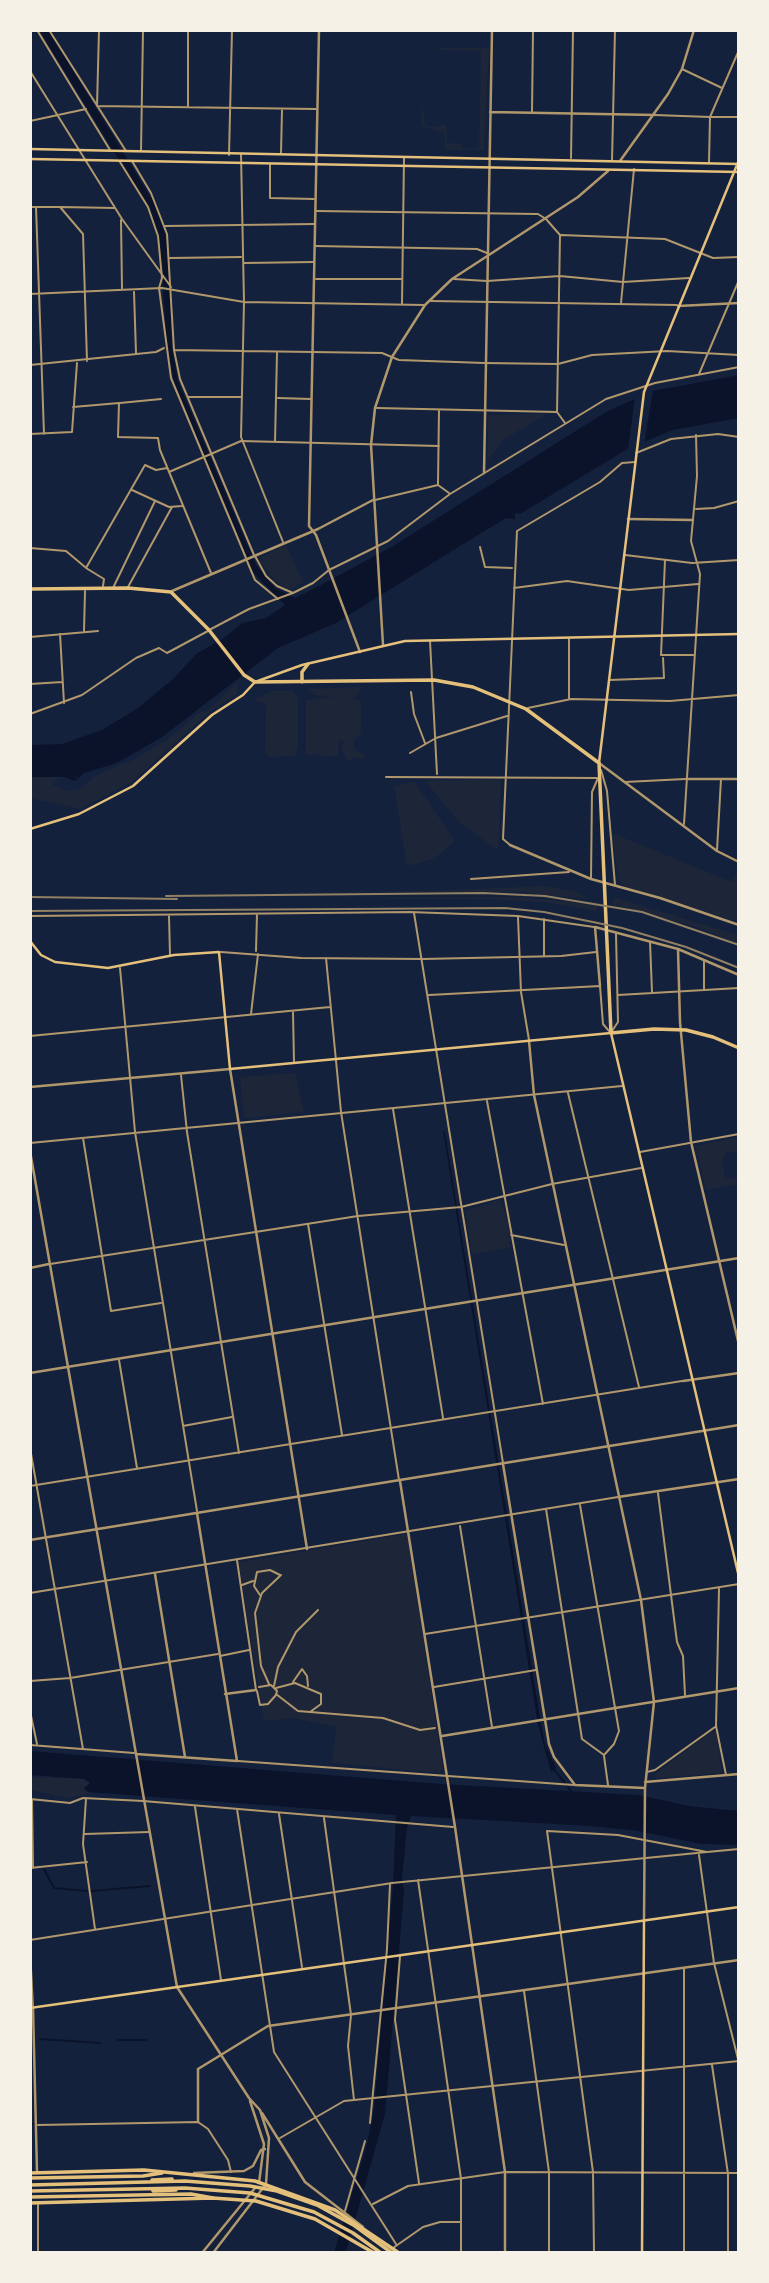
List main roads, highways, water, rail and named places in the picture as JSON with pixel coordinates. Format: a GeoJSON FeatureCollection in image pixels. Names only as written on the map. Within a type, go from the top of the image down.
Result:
{"type":"FeatureCollection","features":[{"type":"Feature","properties":{"kind":"highway"},"geometry":{"type":"LineString","coordinates":[[30,589],[128,588],[171,592],[209,630],[247,677],[255,682],[424,680],[473,688],[526,709],[599,763],[611,1033],[681,1030],[713,1037],[739,1048]]}},
{"type":"Feature","properties":{"kind":"highway"},"geometry":{"type":"LineString","coordinates":[[302,682],[302,672],[308,664]]}},
{"type":"Feature","properties":{"kind":"highway"},"geometry":{"type":"LineString","coordinates":[[30,2175],[37,2172],[162,2172],[194,2173],[260,2182],[345,2213],[392,2251]]}},
{"type":"Feature","properties":{"kind":"highway"},"geometry":{"type":"LineString","coordinates":[[30,2175],[133,2176],[162,2172]]}},
{"type":"Feature","properties":{"kind":"highway"},"geometry":{"type":"LineString","coordinates":[[30,2185],[186,2181],[250,2186],[292,2196],[344,2220],[399,2253]]}},
{"type":"Feature","properties":{"kind":"highway"},"geometry":{"type":"LineString","coordinates":[[30,2191],[185,2188],[250,2193],[290,2202],[342,2227],[381,2253]]}},
{"type":"Feature","properties":{"kind":"highway"},"geometry":{"type":"LineString","coordinates":[[30,2197],[177,2195],[256,2201],[303,2214],[340,2231],[374,2253]]}},
{"type":"Feature","properties":{"kind":"highway"},"geometry":{"type":"LineString","coordinates":[[30,2203],[213,2198]]}},
{"type":"Feature","properties":{"kind":"main road"},"geometry":{"type":"LineString","coordinates":[[30,149],[739,163],[643,392],[599,763]]}},
{"type":"Feature","properties":{"kind":"main road"},"geometry":{"type":"LineString","coordinates":[[30,159],[739,172]]}},
{"type":"Feature","properties":{"kind":"main road"},"geometry":{"type":"LineString","coordinates":[[30,829],[79,814],[133,786],[212,715],[243,695],[255,682],[308,664],[383,645],[430,641],[739,635]]}},
{"type":"Feature","properties":{"kind":"main road"},"geometry":{"type":"LineString","coordinates":[[30,941],[41,955],[68,966],[120,968],[170,957],[219,952],[230,1069],[611,1033],[739,1577]]}},
{"type":"Feature","properties":{"kind":"main road"},"geometry":{"type":"LineString","coordinates":[[31,2008],[739,1907]]}},
{"type":"Feature","properties":{"kind":"main road"},"geometry":{"type":"LineString","coordinates":[[642,2253],[644,1920]]}},
{"type":"Feature","properties":{"kind":"waterway"},"geometry":{"type":"LineString","coordinates":[[553,1768],[571,1791]]}},
{"type":"Feature","properties":{"kind":"waterway"},"geometry":{"type":"LineString","coordinates":[[44,1869],[54,1888],[87,1891]]}},
{"type":"Feature","properties":{"kind":"waterway"},"geometry":{"type":"LineString","coordinates":[[91,1891],[150,1886]]}},
{"type":"Feature","properties":{"kind":"waterway"},"geometry":{"type":"LineString","coordinates":[[40,2039],[100,2043]]}},
{"type":"Feature","properties":{"kind":"waterway"},"geometry":{"type":"LineString","coordinates":[[118,2040],[146,2040]]}},
{"type":"Feature","properties":{"kind":"railway"},"geometry":{"type":"LineString","coordinates":[[166,896],[483,893],[545,896],[642,912],[739,945]]}},
{"type":"Feature","properties":{"kind":"railway"},"geometry":{"type":"LineString","coordinates":[[30,897],[177,899]]}},
{"type":"Feature","properties":{"kind":"railway"},"geometry":{"type":"LineString","coordinates":[[30,911],[505,908],[544,912],[622,928],[686,947],[739,968]]}}]}
